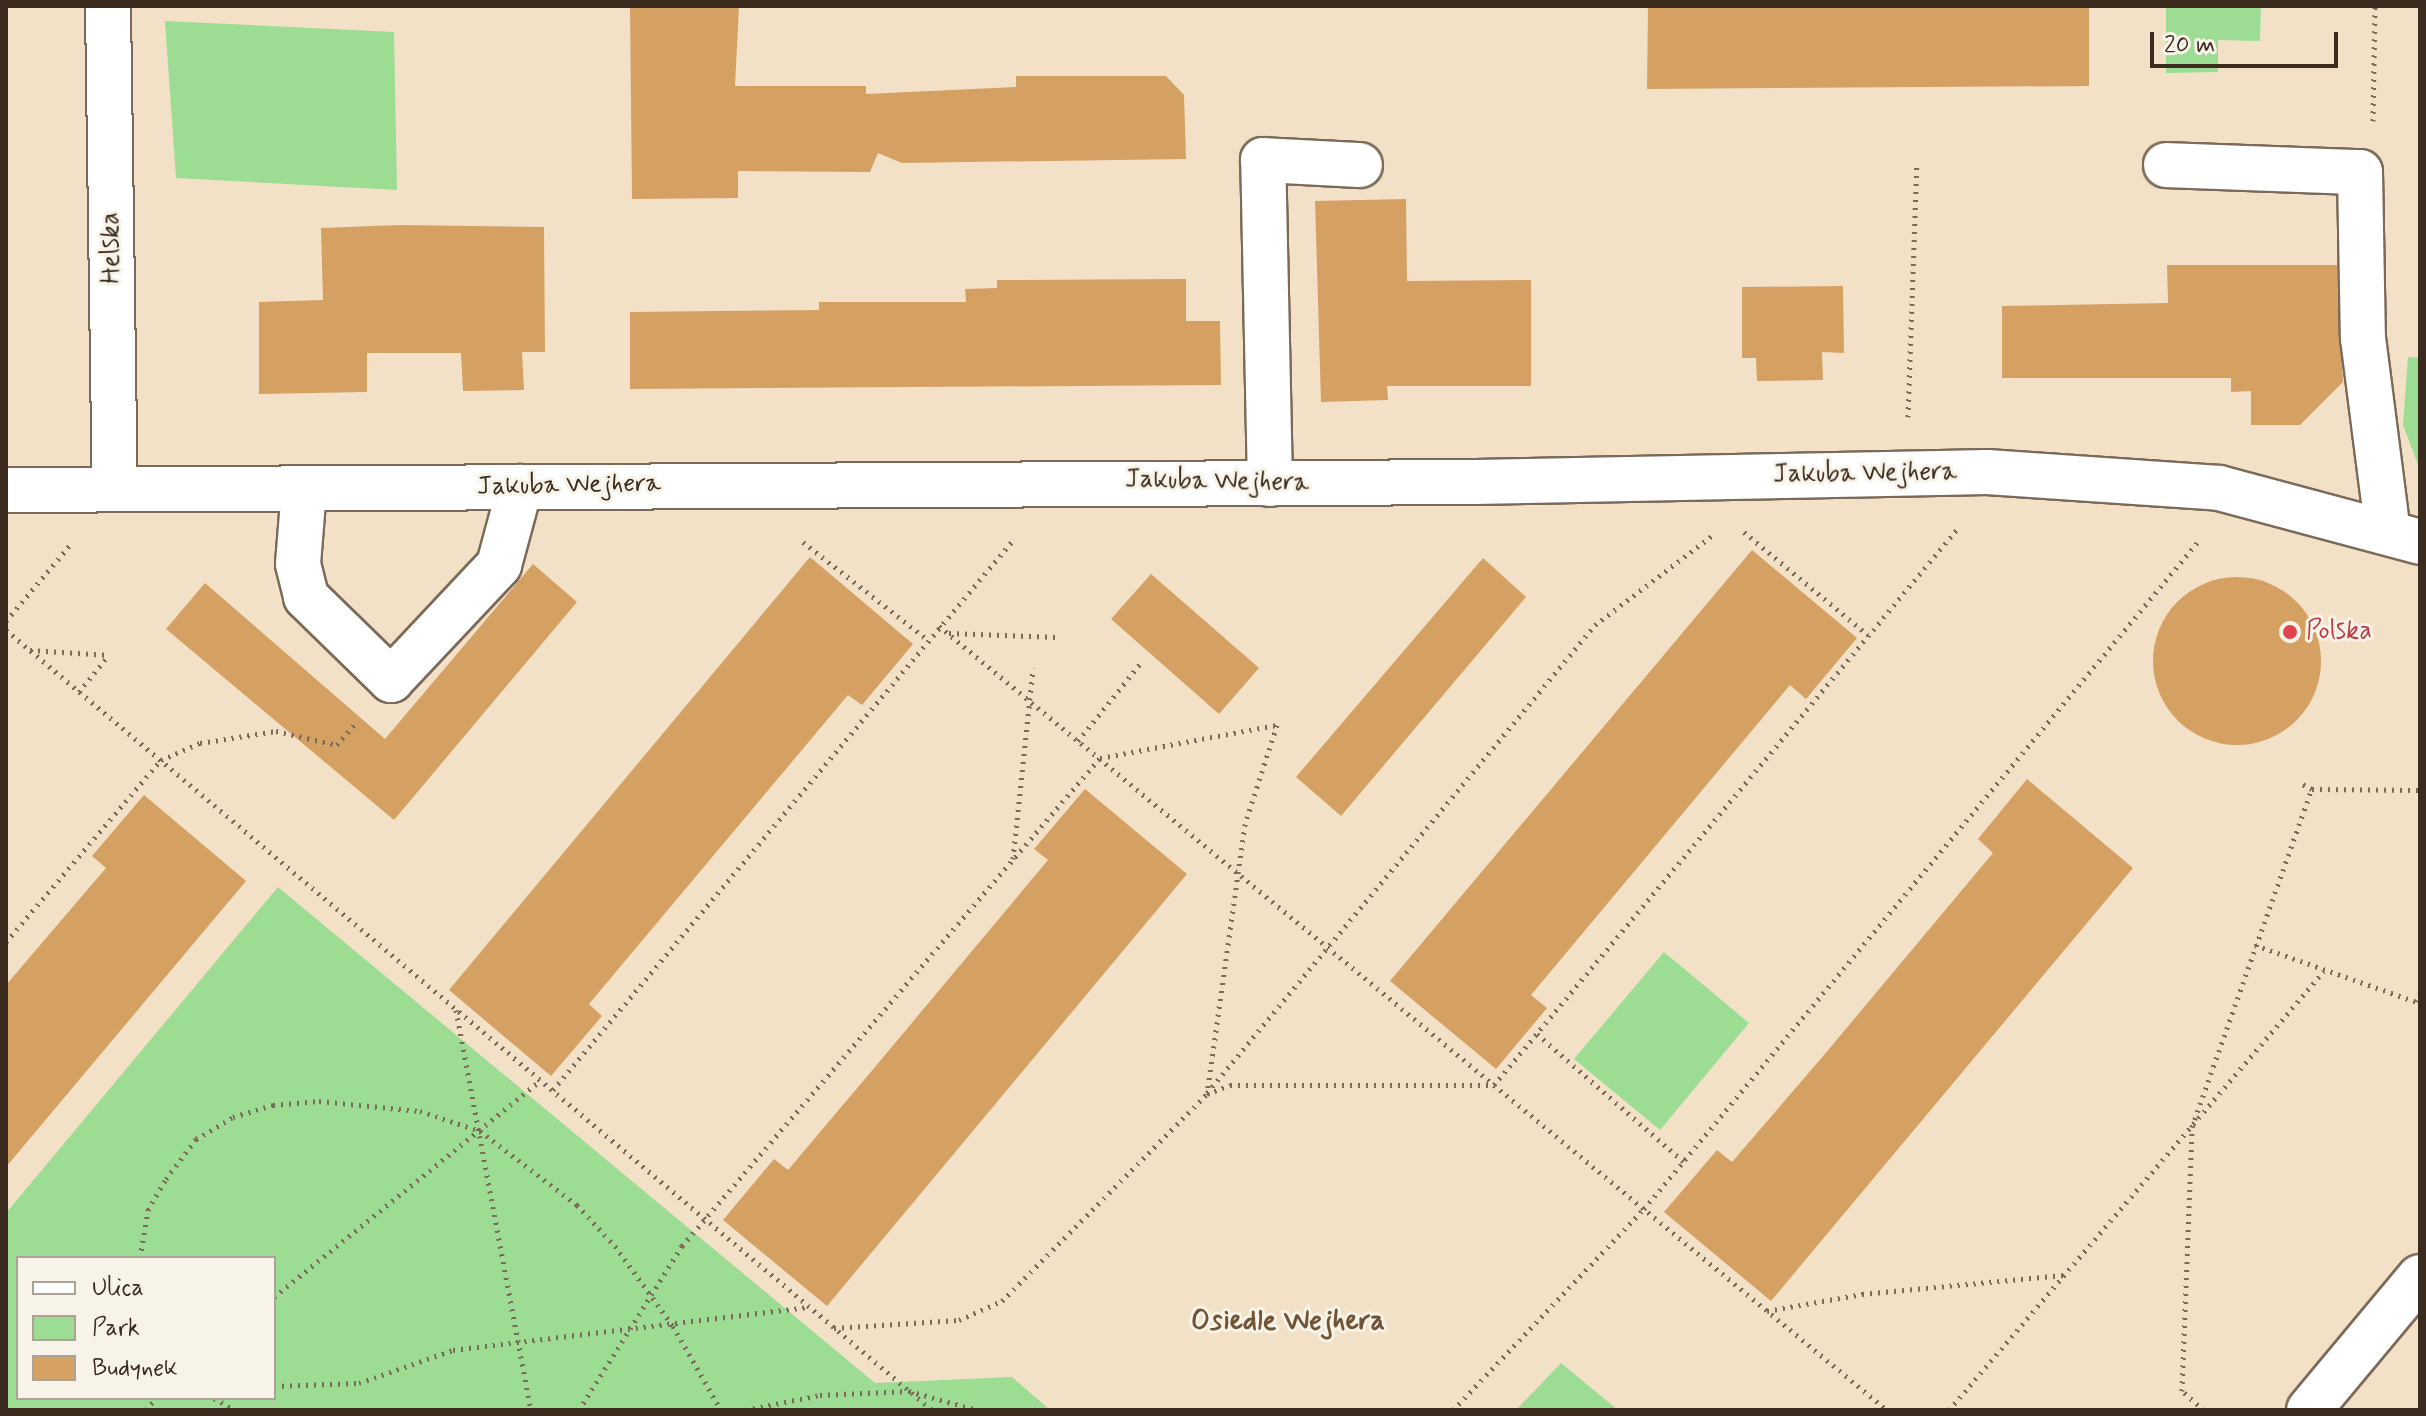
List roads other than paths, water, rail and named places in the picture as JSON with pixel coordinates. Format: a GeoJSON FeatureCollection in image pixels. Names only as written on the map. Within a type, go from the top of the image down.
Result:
{"type":"FeatureCollection","features":[{"type":"Feature","properties":{"kind":"street","name":"Helska"},"geometry":{"type":"LineString","coordinates":[[108,6],[115,489]]}},
{"type":"Feature","properties":{"kind":"street"},"geometry":{"type":"LineString","coordinates":[[1270,484],[1263,160],[1360,165]]}},
{"type":"Feature","properties":{"kind":"street"},"geometry":{"type":"LineString","coordinates":[[2166,165],[2360,172],[2363,338],[2404,537]]}},
{"type":"Feature","properties":{"kind":"street","name":"Jakuba Wejhera"},"geometry":{"type":"LineString","coordinates":[[6,490],[1270,484],[1987,472],[2219,488],[2404,537]]}},
{"type":"Feature","properties":{"kind":"street"},"geometry":{"type":"LineString","coordinates":[[304,489],[298,564],[306,597],[391,680],[499,565],[520,487]]}},
{"type":"Feature","properties":{"kind":"street"},"geometry":{"type":"LineString","coordinates":[[2309,1410],[2420,1277]]}},
{"type":"Feature","properties":{"kind":"place","name":"Polska"},"geometry":{"type":"Point","coordinates":[2290,632]}},
{"type":"Feature","properties":{"kind":"district","name":"Osiedle Wejhera"},"geometry":{"type":"Point","coordinates":[1288,1322]}}]}
